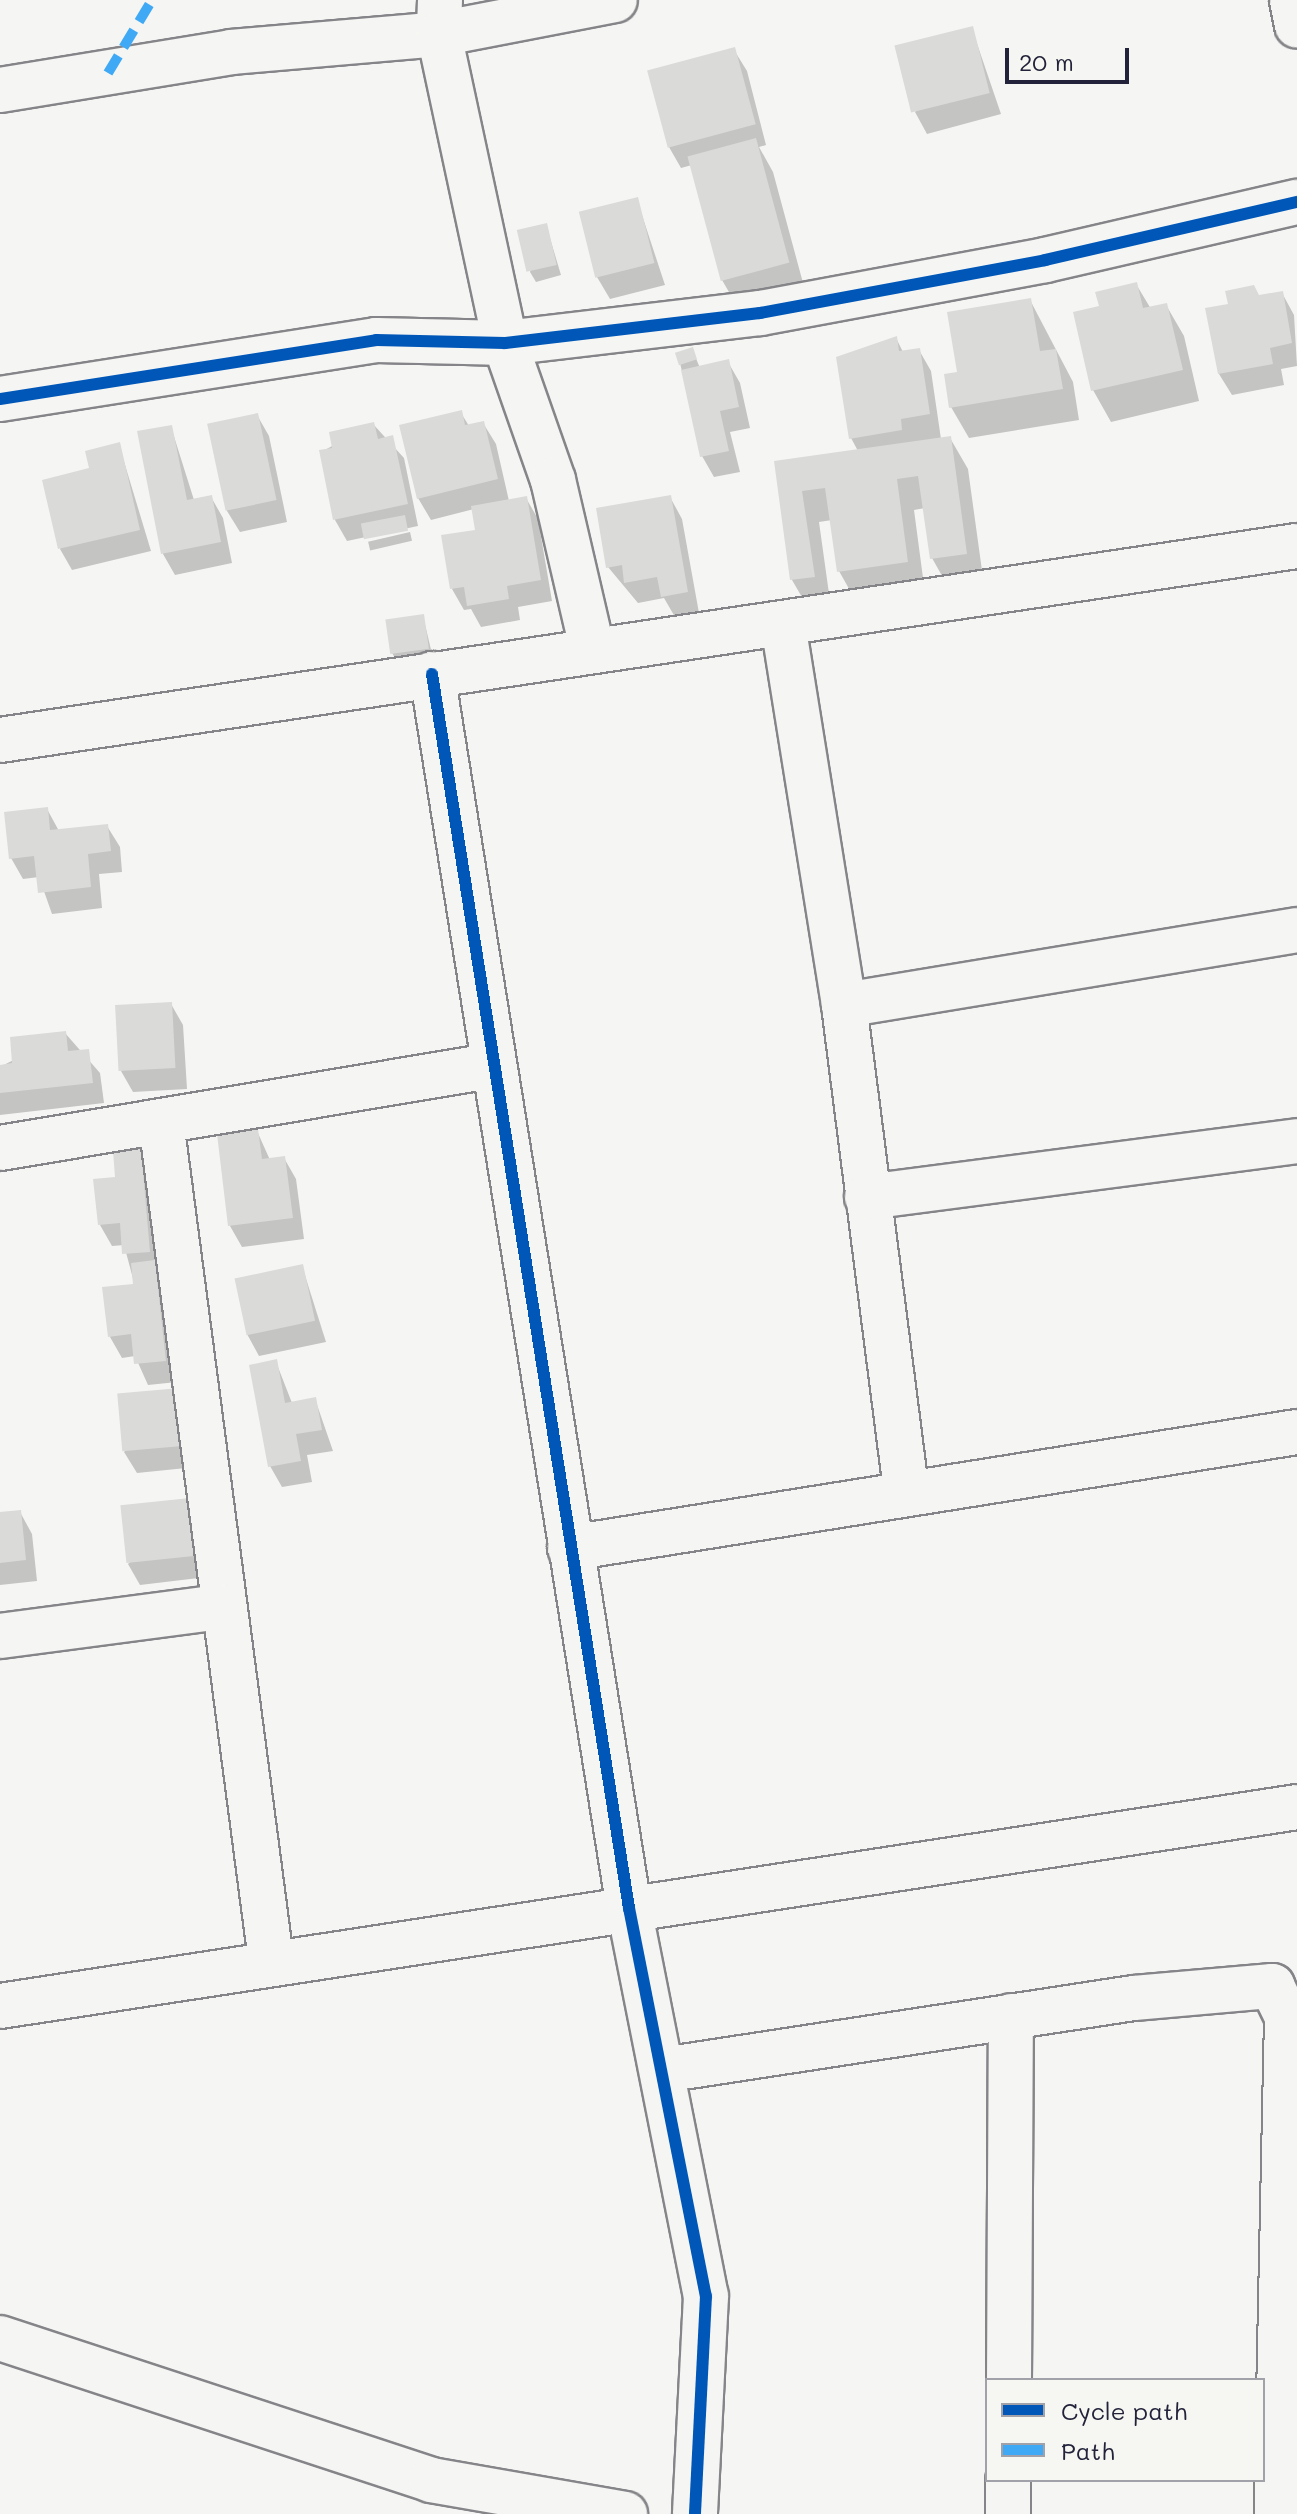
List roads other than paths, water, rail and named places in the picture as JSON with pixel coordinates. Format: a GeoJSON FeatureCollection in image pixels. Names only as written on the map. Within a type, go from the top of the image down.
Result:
{"type":"FeatureCollection","features":[{"type":"Feature","properties":{"kind":"street"},"geometry":{"type":"LineString","coordinates":[[0,90],[440,17],[615,0]]}},
{"type":"Feature","properties":{"kind":"street"},"geometry":{"type":"LineString","coordinates":[[1292,0],[1297,26]]}},
{"type":"Feature","properties":{"kind":"street"},"geometry":{"type":"LineString","coordinates":[[440,17],[505,343],[553,480],[592,648]]}},
{"type":"Feature","properties":{"kind":"street"},"geometry":{"type":"LineString","coordinates":[[0,399],[376,340],[505,343],[760,313],[1297,202]]}},
{"type":"Feature","properties":{"kind":"street"},"geometry":{"type":"LineString","coordinates":[[0,740],[592,648],[783,624],[1297,546]]}},
{"type":"Feature","properties":{"kind":"street"},"geometry":{"type":"LineString","coordinates":[[783,624],[844,1005],[906,1492]]}},
{"type":"Feature","properties":{"kind":"street"},"geometry":{"type":"LineString","coordinates":[[432,674],[491,1066],[629,1908],[706,2296],[695,2514]]}},
{"type":"Feature","properties":{"kind":"street"},"geometry":{"type":"LineString","coordinates":[[844,1005],[1297,930]]}},
{"type":"Feature","properties":{"kind":"street"},"geometry":{"type":"LineString","coordinates":[[0,1148],[491,1066]]}},
{"type":"Feature","properties":{"kind":"street"},"geometry":{"type":"LineString","coordinates":[[161,1122],[220,1607],[271,1960]]}},
{"type":"Feature","properties":{"kind":"street"},"geometry":{"type":"LineString","coordinates":[[867,1197],[1297,1141]]}},
{"type":"Feature","properties":{"kind":"street"},"geometry":{"type":"LineString","coordinates":[[570,1548],[1297,1432]]}},
{"type":"Feature","properties":{"kind":"street"},"geometry":{"type":"LineString","coordinates":[[0,1636],[220,1607]]}},
{"type":"Feature","properties":{"kind":"street"},"geometry":{"type":"LineString","coordinates":[[0,2006],[271,1960],[1297,1807]]}},
{"type":"Feature","properties":{"kind":"street"},"geometry":{"type":"LineString","coordinates":[[663,2070],[1011,2016],[1258,1982],[1282,1996],[1277,2514]]}},
{"type":"Feature","properties":{"kind":"street"},"geometry":{"type":"LineString","coordinates":[[1009,2378],[1011,2016]]}},
{"type":"Feature","properties":{"kind":"street"},"geometry":{"type":"LineString","coordinates":[[0,2338],[431,2480],[625,2514]]}},
{"type":"Feature","properties":{"kind":"street"},"geometry":{"type":"LineString","coordinates":[[1008,2482],[1008,2514]]}}]}
